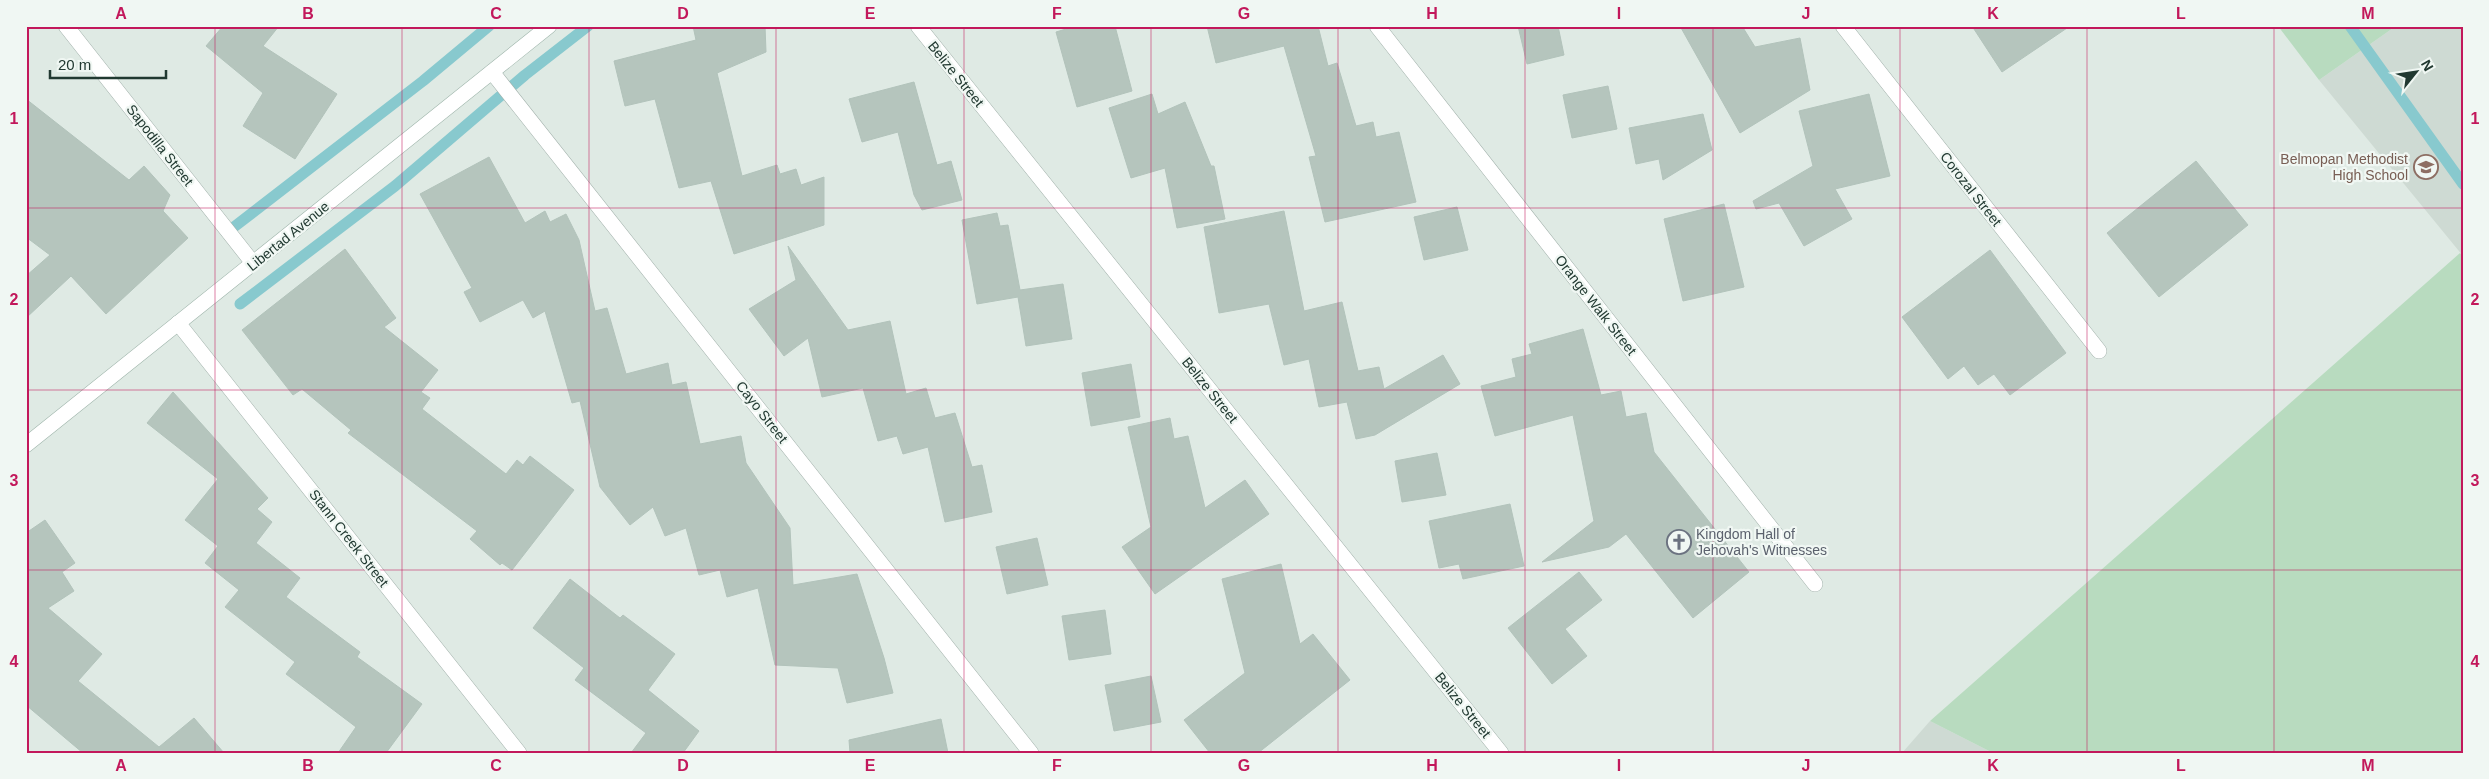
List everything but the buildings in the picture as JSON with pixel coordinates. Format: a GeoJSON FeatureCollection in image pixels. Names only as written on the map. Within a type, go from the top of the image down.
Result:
{"type":"FeatureCollection","features":[{"type":"Feature","properties":{"kind":"street","name":"Sapodilla Street"},"geometry":{"type":"LineString","coordinates":[[66,26],[253,263]]}},
{"type":"Feature","properties":{"kind":"street","name":"Libertad Avenue"},"geometry":{"type":"LineString","coordinates":[[26,445],[550,26]]}},
{"type":"Feature","properties":{"kind":"street","name":"Belize Street"},"geometry":{"type":"LineString","coordinates":[[918,26],[1501,753]]}},
{"type":"Feature","properties":{"kind":"street","name":"Orange Walk Street"},"geometry":{"type":"LineString","coordinates":[[1377,26],[1815,584]]}},
{"type":"Feature","properties":{"kind":"street","name":"Corozal Street"},"geometry":{"type":"LineString","coordinates":[[1844,26],[2099,352]]}},
{"type":"Feature","properties":{"kind":"street","name":"Cayo Street"},"geometry":{"type":"LineString","coordinates":[[492,72],[1031,753]]}},
{"type":"Feature","properties":{"kind":"street","name":"Stann Creek Street"},"geometry":{"type":"LineString","coordinates":[[178,323],[519,753]]}},
{"type":"Feature","properties":{"kind":"shaded area","name":"Belmopan Methodist High School"},"geometry":{"type":"Polygon","coordinates":[[[2396,26],[2463,26],[2463,256],[2319,80],[2396,26]]]}},
{"type":"Feature","properties":{"kind":"shaded area"},"geometry":{"type":"Polygon","coordinates":[[[1930,721],[1993,753],[1902,753],[1930,721]]]}},
{"type":"Feature","properties":{"kind":"green space"},"geometry":{"type":"Polygon","coordinates":[[[2278,26],[2396,26],[2319,80],[2278,26]]]}},
{"type":"Feature","properties":{"kind":"green space"},"geometry":{"type":"Polygon","coordinates":[[[2460,253],[2463,256],[2463,753],[1993,753],[1930,721],[2460,253]]]}},
{"type":"Feature","properties":{"kind":"waterway"},"geometry":{"type":"LineString","coordinates":[[230,230],[423,81],[489,26]]}},
{"type":"Feature","properties":{"kind":"waterway"},"geometry":{"type":"LineString","coordinates":[[240,304],[395,186],[525,75],[588,26]]}},
{"type":"Feature","properties":{"kind":"waterway"},"geometry":{"type":"LineString","coordinates":[[2350,26],[2463,184]]}},
{"type":"Feature","properties":{"kind":"place","name":"Belmopan Methodist High School"},"geometry":{"type":"Point","coordinates":[2426,167]}},
{"type":"Feature","properties":{"kind":"place","name":"Kingdom Hall of Jehovah's Witnesses"},"geometry":{"type":"Point","coordinates":[1679,542]}}]}
